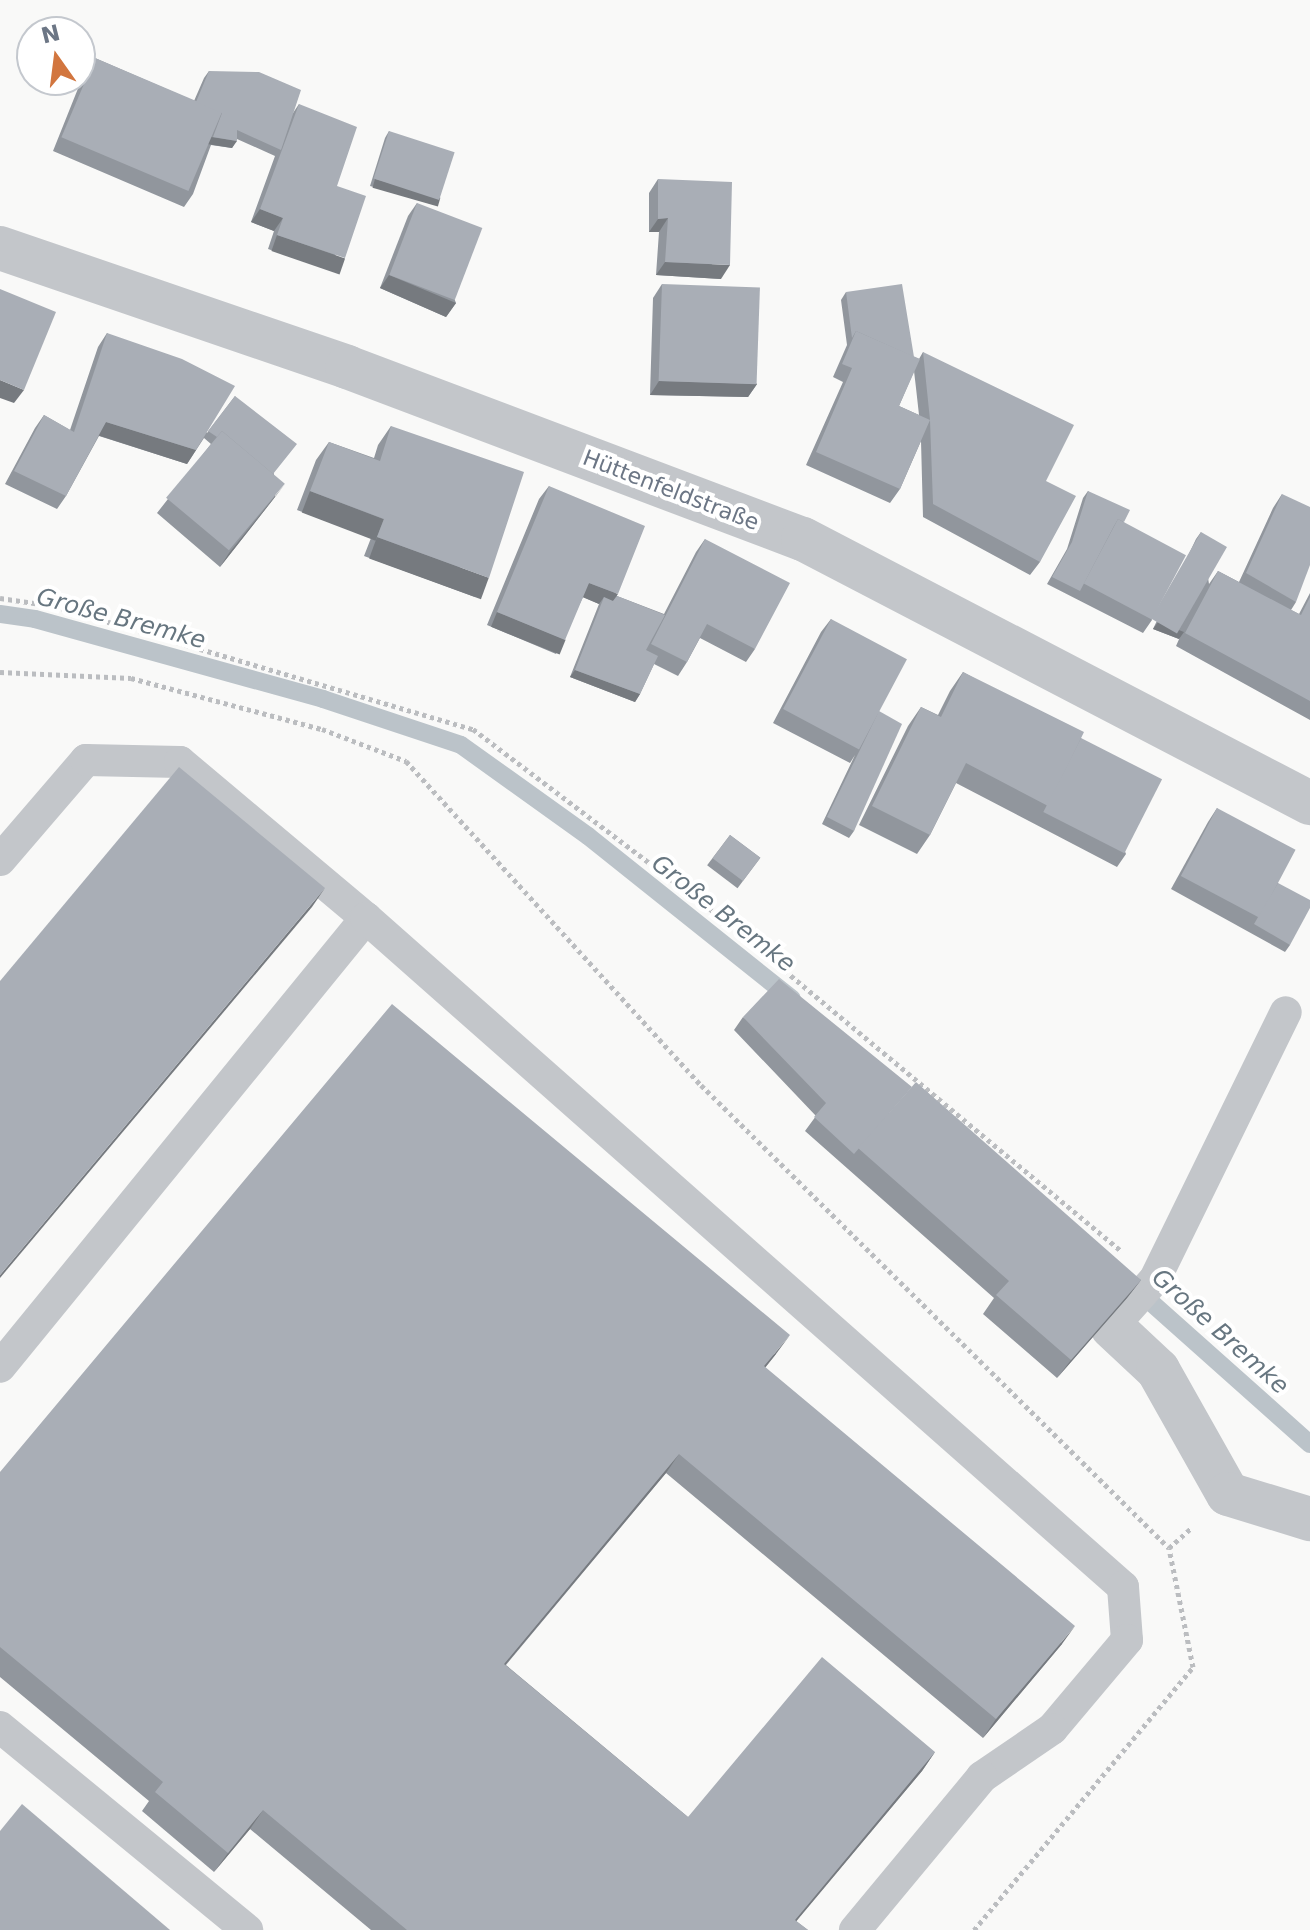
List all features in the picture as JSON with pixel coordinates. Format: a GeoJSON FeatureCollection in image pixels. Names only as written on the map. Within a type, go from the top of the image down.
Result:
{"type":"FeatureCollection","features":[{"type":"Feature","properties":{"kind":"street","name":"Hüttenfeldstraße"},"geometry":{"type":"LineString","coordinates":[[0,248],[347,367],[803,539],[1310,803]]}},
{"type":"Feature","properties":{"kind":"street"},"geometry":{"type":"LineString","coordinates":[[1112,1327],[1158,1370],[1228,1494],[1310,1519]]}},
{"type":"Feature","properties":{"kind":"lane"},"geometry":{"type":"LineString","coordinates":[[0,860],[86,760],[180,762],[366,918],[1123,1587],[1127,1640],[1052,1729],[982,1777],[855,1930]]}},
{"type":"Feature","properties":{"kind":"lane"},"geometry":{"type":"LineString","coordinates":[[0,1367],[366,918]]}},
{"type":"Feature","properties":{"kind":"lane"},"geometry":{"type":"LineString","coordinates":[[1112,1327],[1155,1279],[1286,1012]]}},
{"type":"Feature","properties":{"kind":"lane"},"geometry":{"type":"LineString","coordinates":[[0,1727],[247,1930]]}},
{"type":"Feature","properties":{"kind":"path"},"geometry":{"type":"LineString","coordinates":[[0,598],[54,606],[473,729],[717,914],[1155,1279]]}},
{"type":"Feature","properties":{"kind":"path"},"geometry":{"type":"LineString","coordinates":[[0,672],[131,678],[322,729],[406,761],[701,1085],[1169,1548]]}},
{"type":"Feature","properties":{"kind":"building"},"geometry":{"type":"Polygon","coordinates":[[[96,58],[222,112],[188,191],[61,137],[79,96],[96,96],[96,58]]]}},
{"type":"Feature","properties":{"kind":"building"},"geometry":{"type":"Polygon","coordinates":[[[209,71],[259,72],[301,90],[281,150],[237,130],[237,141],[213,137],[222,113],[196,102],[209,71]]]}},
{"type":"Feature","properties":{"kind":"building"},"geometry":{"type":"Polygon","coordinates":[[[299,104],[357,127],[337,186],[366,196],[345,258],[277,235],[283,218],[260,209],[299,104]]]}},
{"type":"Feature","properties":{"kind":"building"},"geometry":{"type":"Polygon","coordinates":[[[389,131],[455,152],[439,200],[374,179],[389,131]]]}},
{"type":"Feature","properties":{"kind":"building"},"geometry":{"type":"Polygon","coordinates":[[[658,179],[732,182],[730,265],[665,262],[668,218],[658,219],[658,179]]]}},
{"type":"Feature","properties":{"kind":"building"},"geometry":{"type":"Polygon","coordinates":[[[417,203],[482,228],[455,300],[389,275],[417,203]]]}},
{"type":"Feature","properties":{"kind":"building"},"geometry":{"type":"Polygon","coordinates":[[[662,284],[760,287],[757,384],[659,381],[662,284]]]}},
{"type":"Feature","properties":{"kind":"building"},"geometry":{"type":"Polygon","coordinates":[[[902,284],[914,357],[856,331],[852,338],[846,292],[902,284]]]}},
{"type":"Feature","properties":{"kind":"building"},"geometry":{"type":"Polygon","coordinates":[[[0,289],[56,312],[24,390],[0,380],[0,289]]]}},
{"type":"Feature","properties":{"kind":"building"},"geometry":{"type":"Polygon","coordinates":[[[856,331],[920,359],[899,406],[930,420],[900,489],[816,452],[852,368],[842,364],[856,331]]]}},
{"type":"Feature","properties":{"kind":"building"},"geometry":{"type":"Polygon","coordinates":[[[107,333],[182,359],[235,386],[196,450],[106,422],[66,496],[14,471],[44,415],[74,432],[107,333]]]}},
{"type":"Feature","properties":{"kind":"building"},"geometry":{"type":"Polygon","coordinates":[[[923,352],[1074,425],[1046,481],[1076,496],[1040,562],[933,504],[930,420],[923,352]]]}},
{"type":"Feature","properties":{"kind":"building"},"geometry":{"type":"Polygon","coordinates":[[[235,396],[297,444],[273,474],[222,431],[217,437],[208,431],[235,396]]]}},
{"type":"Feature","properties":{"kind":"building"},"geometry":{"type":"Polygon","coordinates":[[[391,426],[524,472],[489,578],[377,537],[384,519],[310,491],[329,442],[380,461],[391,426]]]}},
{"type":"Feature","properties":{"kind":"building"},"geometry":{"type":"Polygon","coordinates":[[[222,431],[285,484],[229,550],[166,498],[222,431]]]}},
{"type":"Feature","properties":{"kind":"building"},"geometry":{"type":"Polygon","coordinates":[[[549,486],[645,526],[618,594],[589,583],[565,640],[497,612],[549,486]]]}},
{"type":"Feature","properties":{"kind":"building"},"geometry":{"type":"Polygon","coordinates":[[[1088,491],[1130,510],[1124,522],[1118,519],[1080,591],[1052,577],[1072,542],[1088,491]]]}},
{"type":"Feature","properties":{"kind":"building"},"geometry":{"type":"Polygon","coordinates":[[[1282,494],[1310,507],[1310,565],[1296,602],[1246,573],[1282,494]]]}},
{"type":"Feature","properties":{"kind":"building"},"geometry":{"type":"Polygon","coordinates":[[[1118,519],[1186,555],[1152,620],[1084,583],[1118,519]]]}},
{"type":"Feature","properties":{"kind":"building"},"geometry":{"type":"Polygon","coordinates":[[[1201,532],[1227,547],[1177,634],[1151,619],[1201,532]]]}},
{"type":"Feature","properties":{"kind":"building"},"geometry":{"type":"Polygon","coordinates":[[[705,539],[790,583],[755,649],[707,624],[687,662],[651,644],[705,539]]]}},
{"type":"Feature","properties":{"kind":"building"},"geometry":{"type":"Polygon","coordinates":[[[1218,571],[1301,615],[1310,597],[1310,701],[1185,633],[1218,571]]]}},
{"type":"Feature","properties":{"kind":"building"},"geometry":{"type":"Polygon","coordinates":[[[617,596],[665,615],[646,650],[658,656],[640,694],[575,670],[604,597],[613,601],[617,596]]]}},
{"type":"Feature","properties":{"kind":"building"},"geometry":{"type":"Polygon","coordinates":[[[831,619],[907,659],[859,749],[783,709],[831,619]]]}},
{"type":"Feature","properties":{"kind":"building"},"geometry":{"type":"Polygon","coordinates":[[[963,672],[1084,732],[1048,806],[966,763],[930,835],[872,806],[921,707],[941,717],[963,672]]]}},
{"type":"Feature","properties":{"kind":"building"},"geometry":{"type":"Polygon","coordinates":[[[879,711],[902,724],[854,831],[827,817],[879,711]]]}},
{"type":"Feature","properties":{"kind":"building"},"geometry":{"type":"Polygon","coordinates":[[[1081,738],[1162,779],[1124,853],[1043,812],[1081,738]]]}},
{"type":"Feature","properties":{"kind":"building"},"geometry":{"type":"Polygon","coordinates":[[[179,767],[325,888],[0,1275],[0,981],[179,767]]]}},
{"type":"Feature","properties":{"kind":"building"},"geometry":{"type":"Polygon","coordinates":[[[1217,808],[1296,850],[1259,918],[1181,876],[1217,808]]]}},
{"type":"Feature","properties":{"kind":"building"},"geometry":{"type":"Polygon","coordinates":[[[730,835],[760,858],[743,881],[713,858],[730,835]]]}},
{"type":"Feature","properties":{"kind":"building"},"geometry":{"type":"Polygon","coordinates":[[[1278,883],[1310,900],[1310,908],[1290,945],[1254,924],[1278,883]]]}},
{"type":"Feature","properties":{"kind":"building"},"geometry":{"type":"Polygon","coordinates":[[[779,979],[912,1087],[854,1154],[814,1117],[826,1103],[743,1017],[779,979]]]}},
{"type":"Feature","properties":{"kind":"building"},"geometry":{"type":"Polygon","coordinates":[[[392,1004],[790,1335],[764,1366],[1075,1626],[996,1719],[679,1454],[504,1664],[688,1817],[822,1657],[935,1752],[795,1920],[808,1930],[407,1930],[263,1810],[228,1853],[155,1792],[163,1782],[0,1647],[0,1472],[392,1004]]]}},
{"type":"Feature","properties":{"kind":"building"},"geometry":{"type":"Polygon","coordinates":[[[916,1082],[1141,1280],[1071,1360],[996,1295],[1009,1281],[858,1148],[916,1082]]]}},
{"type":"Feature","properties":{"kind":"building"},"geometry":{"type":"Polygon","coordinates":[[[22,1804],[170,1930],[0,1930],[0,1831],[22,1804]]]}},
{"type":"Feature","properties":{"kind":"waterway","name":"Große Bremke"},"geometry":{"type":"LineString","coordinates":[[0,614],[35,619],[323,699],[461,745],[588,836],[792,999]]}},
{"type":"Feature","properties":{"kind":"waterway","name":"Große Bremke"},"geometry":{"type":"LineString","coordinates":[[1136,1289],[1310,1444]]}}]}
